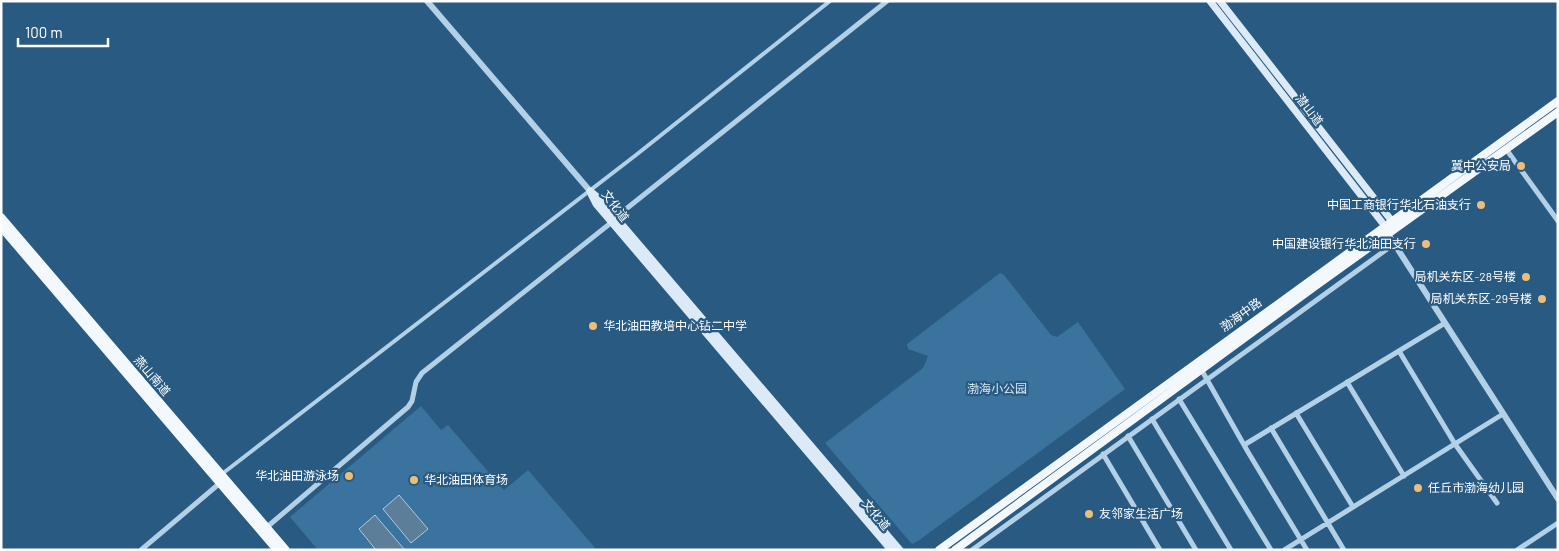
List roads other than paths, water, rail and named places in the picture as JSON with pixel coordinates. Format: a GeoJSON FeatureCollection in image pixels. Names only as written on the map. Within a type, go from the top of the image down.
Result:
{"type":"FeatureCollection","features":[{"type":"Feature","properties":{"kind":"main road","name":"潜山道"},"geometry":{"type":"LineString","coordinates":[[1210,1],[1388,223]]}},
{"type":"Feature","properties":{"kind":"main road","name":"潜山道"},"geometry":{"type":"LineString","coordinates":[[1220,1],[1388,223],[1392,231]]}},
{"type":"Feature","properties":{"kind":"main road","name":"渤海中路"},"geometry":{"type":"LineString","coordinates":[[939,550],[1558,101]]}},
{"type":"Feature","properties":{"kind":"main road","name":"渤海中路"},"geometry":{"type":"LineString","coordinates":[[954,550],[1558,112]]}},
{"type":"Feature","properties":{"kind":"main road","name":"文化道"},"geometry":{"type":"LineString","coordinates":[[590,191],[596,204],[614,220],[900,550]]}},
{"type":"Feature","properties":{"kind":"main road","name":"燕山南道"},"geometry":{"type":"LineString","coordinates":[[1,217],[221,479],[277,550]]}},
{"type":"Feature","properties":{"kind":"main road","name":"文化道"},"geometry":{"type":"LineString","coordinates":[[614,220],[891,550]]}},
{"type":"Feature","properties":{"kind":"main road","name":"燕山南道"},"geometry":{"type":"LineString","coordinates":[[1,227],[221,479],[267,527],[286,550]]}},
{"type":"Feature","properties":{"kind":"street"},"geometry":{"type":"LineString","coordinates":[[427,1],[590,191]]}},
{"type":"Feature","properties":{"kind":"street"},"geometry":{"type":"LineString","coordinates":[[141,550],[221,479],[830,1]]}},
{"type":"Feature","properties":{"kind":"street"},"geometry":{"type":"LineString","coordinates":[[267,527],[408,407],[412,401],[416,382],[422,374],[887,1]]}},
{"type":"Feature","properties":{"kind":"street"},"geometry":{"type":"LineString","coordinates":[[1506,150],[1558,221]]}},
{"type":"Feature","properties":{"kind":"street"},"geometry":{"type":"LineString","coordinates":[[1392,231],[1394,244],[1558,499]]}},
{"type":"Feature","properties":{"kind":"street"},"geometry":{"type":"LineString","coordinates":[[972,550],[1394,244]]}},
{"type":"Feature","properties":{"kind":"street"},"geometry":{"type":"LineString","coordinates":[[1244,445],[1445,323]]}},
{"type":"Feature","properties":{"kind":"street"},"geometry":{"type":"LineString","coordinates":[[1399,351],[1455,444],[1498,503]]}},
{"type":"Feature","properties":{"kind":"street"},"geometry":{"type":"LineString","coordinates":[[1201,370],[1307,550]]}},
{"type":"Feature","properties":{"kind":"street"},"geometry":{"type":"LineString","coordinates":[[1348,382],[1404,476]]}},
{"type":"Feature","properties":{"kind":"street"},"geometry":{"type":"LineString","coordinates":[[1179,400],[1271,550]]}},
{"type":"Feature","properties":{"kind":"street"},"geometry":{"type":"LineString","coordinates":[[1296,413],[1353,507]]}},
{"type":"Feature","properties":{"kind":"street"},"geometry":{"type":"LineString","coordinates":[[1284,550],[1503,414]]}},
{"type":"Feature","properties":{"kind":"street"},"geometry":{"type":"LineString","coordinates":[[1152,419],[1231,550]]}},
{"type":"Feature","properties":{"kind":"street"},"geometry":{"type":"LineString","coordinates":[[1271,428],[1344,550]]}},
{"type":"Feature","properties":{"kind":"street"},"geometry":{"type":"LineString","coordinates":[[1128,436],[1196,550]]}},
{"type":"Feature","properties":{"kind":"street"},"geometry":{"type":"LineString","coordinates":[[1103,454],[1160,550]]}},
{"type":"Feature","properties":{"kind":"street"},"geometry":{"type":"LineString","coordinates":[[1517,550],[1558,523]]}},
{"type":"Feature","properties":{"kind":"place","name":"冀中公安局"},"geometry":{"type":"Point","coordinates":[1521,166]}},
{"type":"Feature","properties":{"kind":"place","name":"中国工商银行华北石油支行"},"geometry":{"type":"Point","coordinates":[1481,205]}},
{"type":"Feature","properties":{"kind":"place","name":"中国建设银行华北油田支行"},"geometry":{"type":"Point","coordinates":[1426,244]}},
{"type":"Feature","properties":{"kind":"place","name":"局机关东区-28号楼"},"geometry":{"type":"Point","coordinates":[1526,277]}},
{"type":"Feature","properties":{"kind":"place","name":"局机关东区-29号楼"},"geometry":{"type":"Point","coordinates":[1542,299]}},
{"type":"Feature","properties":{"kind":"place","name":"华北油田教培中心钻二中学"},"geometry":{"type":"Point","coordinates":[593,326]}},
{"type":"Feature","properties":{"kind":"place","name":"华北油田游泳场"},"geometry":{"type":"Point","coordinates":[349,476]}},
{"type":"Feature","properties":{"kind":"place","name":"华北油田体育场"},"geometry":{"type":"Point","coordinates":[414,480]}},
{"type":"Feature","properties":{"kind":"place","name":"任丘市渤海幼儿园"},"geometry":{"type":"Point","coordinates":[1418,488]}},
{"type":"Feature","properties":{"kind":"place","name":"友邻家生活广场"},"geometry":{"type":"Point","coordinates":[1089,514]}},
{"type":"Feature","properties":{"kind":"park label","name":"渤海小公园"},"geometry":{"type":"Point","coordinates":[997,389]}}]}
